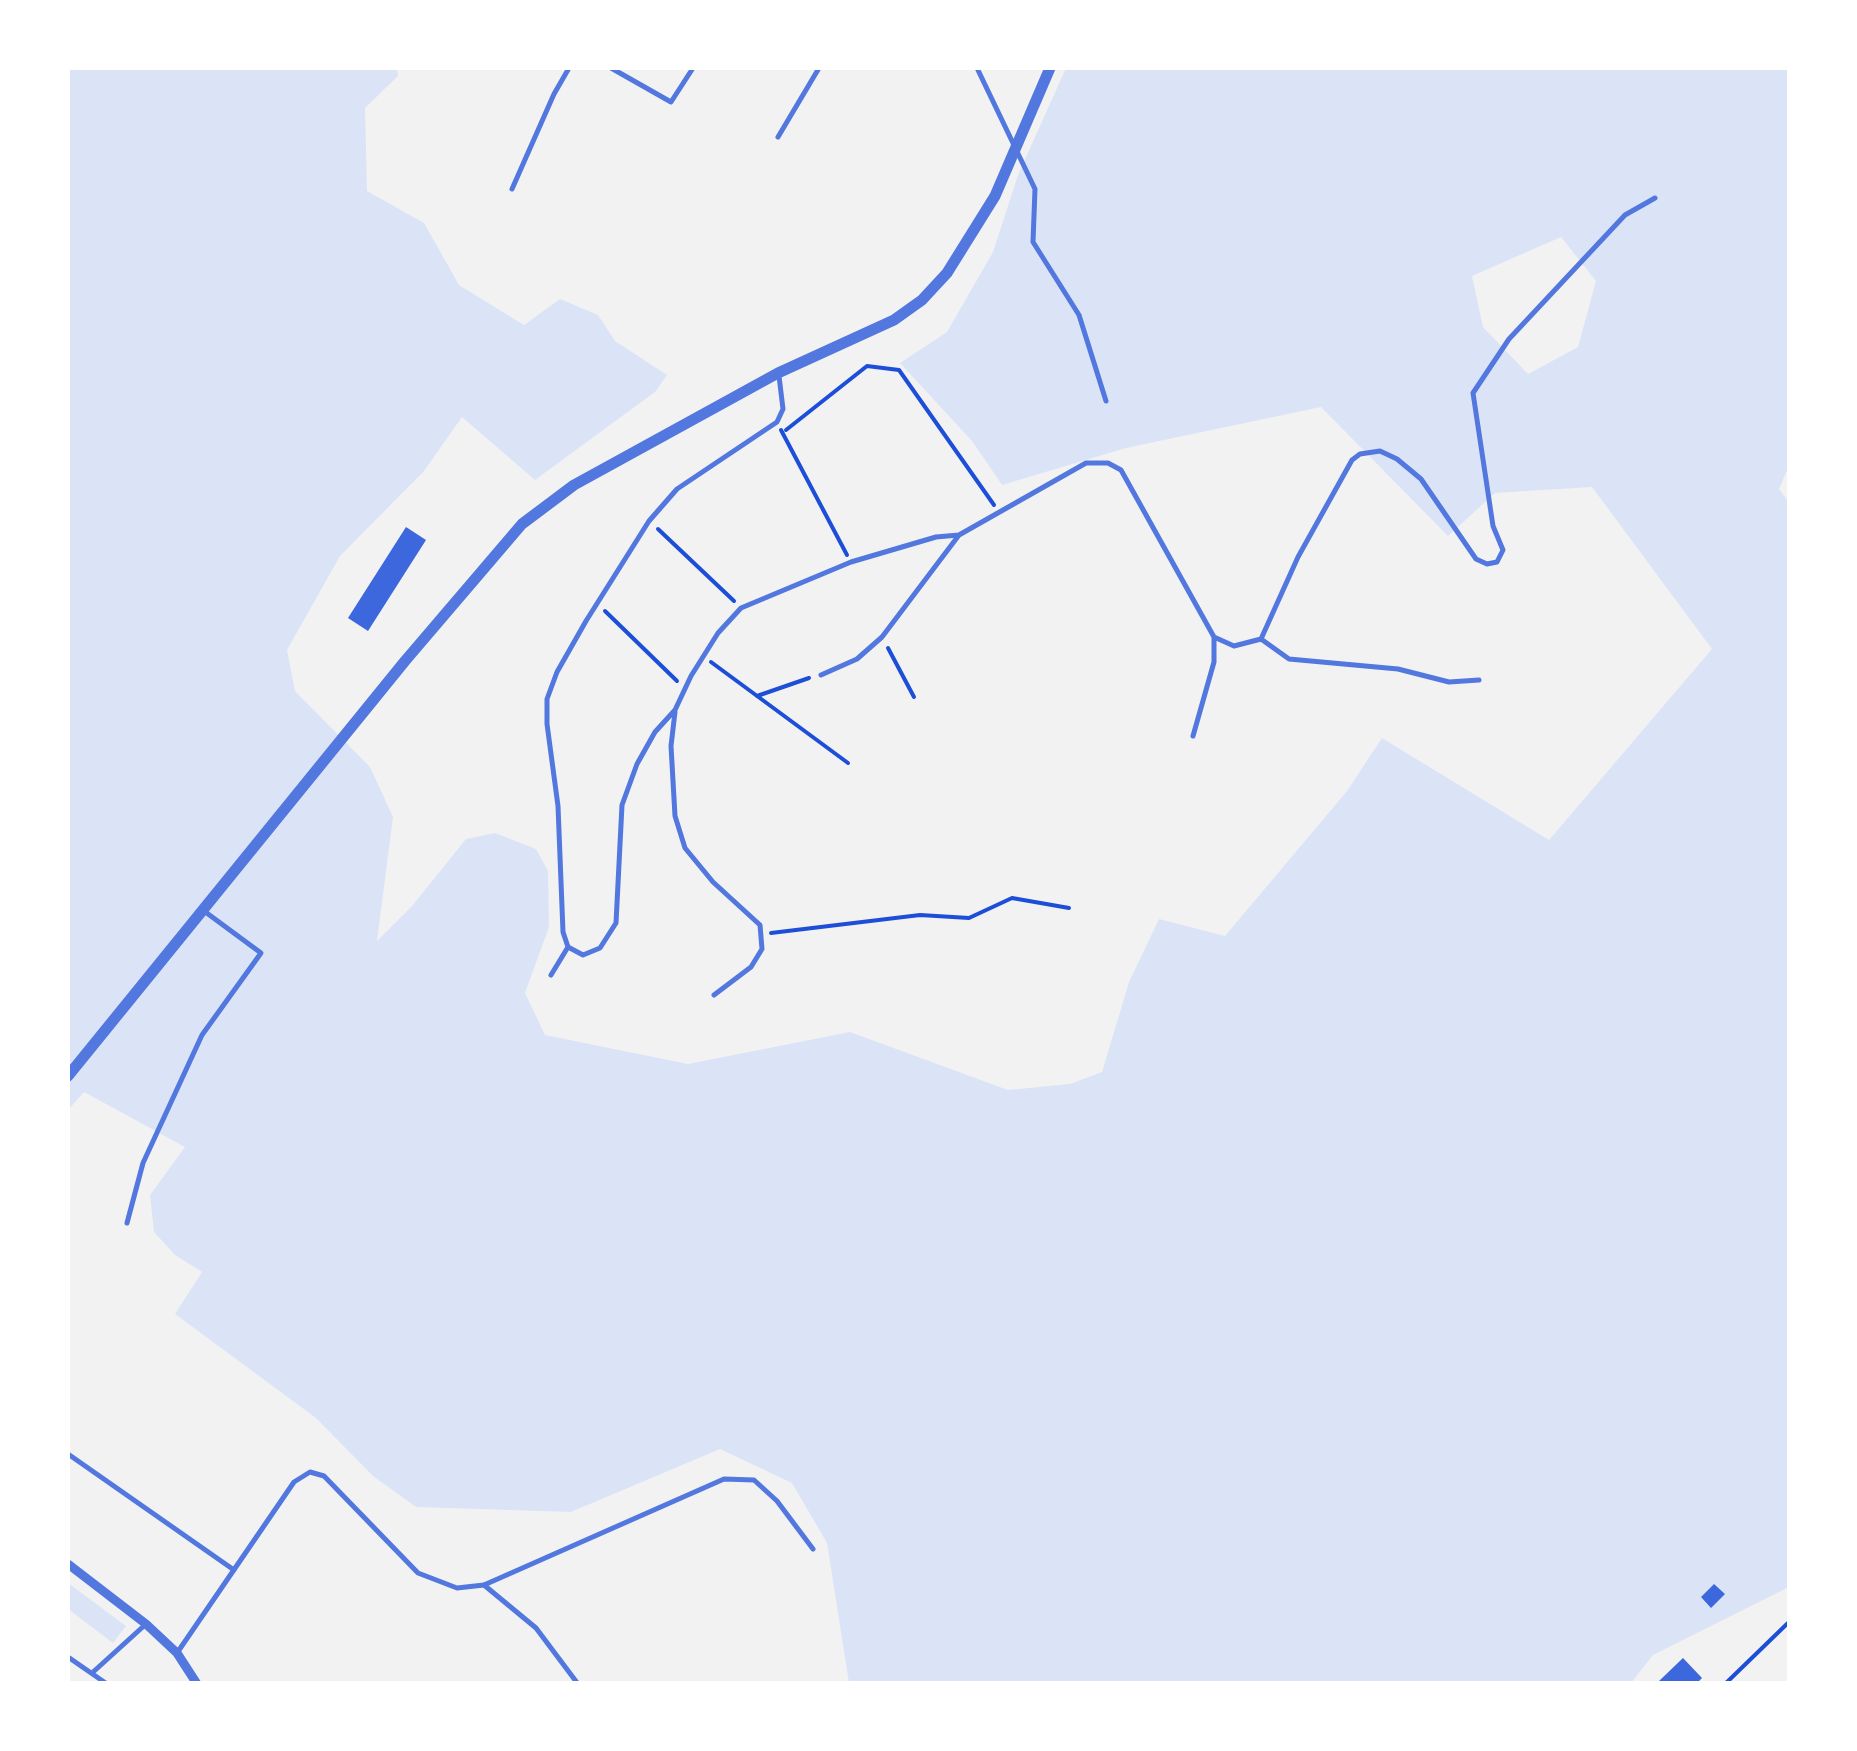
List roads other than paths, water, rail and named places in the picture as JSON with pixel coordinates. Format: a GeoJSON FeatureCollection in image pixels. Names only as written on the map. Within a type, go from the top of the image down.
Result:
{"type":"FeatureCollection","features":[{"type":"Feature","properties":{"kind":"street"},"geometry":{"type":"LineString","coordinates":[[68,1076],[522,524],[574,485],[778,373],[894,320],[948,274],[973,236],[1050,68]]}},
{"type":"Feature","properties":{"kind":"street"},"geometry":{"type":"LineString","coordinates":[[68,1564],[146,1624],[177,1653],[197,1684]]}},
{"type":"Feature","properties":{"kind":"lane"},"geometry":{"type":"LineString","coordinates":[[512,189],[569,68]]}},
{"type":"Feature","properties":{"kind":"lane"},"geometry":{"type":"LineString","coordinates":[[612,68],[671,102],[693,68]]}},
{"type":"Feature","properties":{"kind":"lane"},"geometry":{"type":"LineString","coordinates":[[778,137],[818,68]]}},
{"type":"Feature","properties":{"kind":"lane"},"geometry":{"type":"LineString","coordinates":[[977,68],[1035,188],[1033,242],[1078,314],[1106,402]]}},
{"type":"Feature","properties":{"kind":"lane"},"geometry":{"type":"LineString","coordinates":[[1262,638],[1298,557],[1352,460],[1360,454],[1380,451],[1397,459],[1421,478],[1476,559],[1487,564],[1497,562],[1503,550],[1493,526],[1472,392],[1522,325],[1626,215],[1655,198]]}},
{"type":"Feature","properties":{"kind":"lane"},"geometry":{"type":"LineString","coordinates":[[675,710],[655,732],[637,764],[622,805],[616,923],[600,948],[583,955],[568,947],[563,932],[558,806],[547,699],[557,672],[649,521],[677,489],[776,422],[783,409],[778,373]]}},
{"type":"Feature","properties":{"kind":"lane"},"geometry":{"type":"LineString","coordinates":[[714,995],[751,967],[762,948],[760,925],[713,882],[685,848],[675,816],[671,746],[675,710],[684,688],[718,633],[742,608],[850,562],[936,536],[959,535],[1086,464],[1108,463],[1121,470],[1214,637],[1214,662],[1193,736]]}},
{"type":"Feature","properties":{"kind":"lane"},"geometry":{"type":"LineString","coordinates":[[821,674],[857,659],[882,637],[959,535]]}},
{"type":"Feature","properties":{"kind":"lane"},"geometry":{"type":"LineString","coordinates":[[1214,637],[1234,646],[1262,638]]}},
{"type":"Feature","properties":{"kind":"lane"},"geometry":{"type":"LineString","coordinates":[[1262,638],[1289,659],[1398,669],[1449,682],[1480,680]]}},
{"type":"Feature","properties":{"kind":"lane"},"geometry":{"type":"LineString","coordinates":[[127,1223],[143,1163],[202,1035],[261,952],[202,909]]}},
{"type":"Feature","properties":{"kind":"lane"},"geometry":{"type":"LineString","coordinates":[[551,975],[568,947]]}},
{"type":"Feature","properties":{"kind":"lane"},"geometry":{"type":"LineString","coordinates":[[68,1454],[234,1570]]}},
{"type":"Feature","properties":{"kind":"lane"},"geometry":{"type":"LineString","coordinates":[[177,1653],[294,1482],[310,1472],[324,1476],[418,1573],[457,1588],[484,1585],[724,1479],[754,1480],[777,1501],[813,1549]]}},
{"type":"Feature","properties":{"kind":"lane"},"geometry":{"type":"LineString","coordinates":[[484,1585],[536,1628],[578,1684]]}},
{"type":"Feature","properties":{"kind":"lane"},"geometry":{"type":"LineString","coordinates":[[92,1673],[146,1624]]}},
{"type":"Feature","properties":{"kind":"lane"},"geometry":{"type":"LineString","coordinates":[[68,1657],[107,1684]]}}]}
